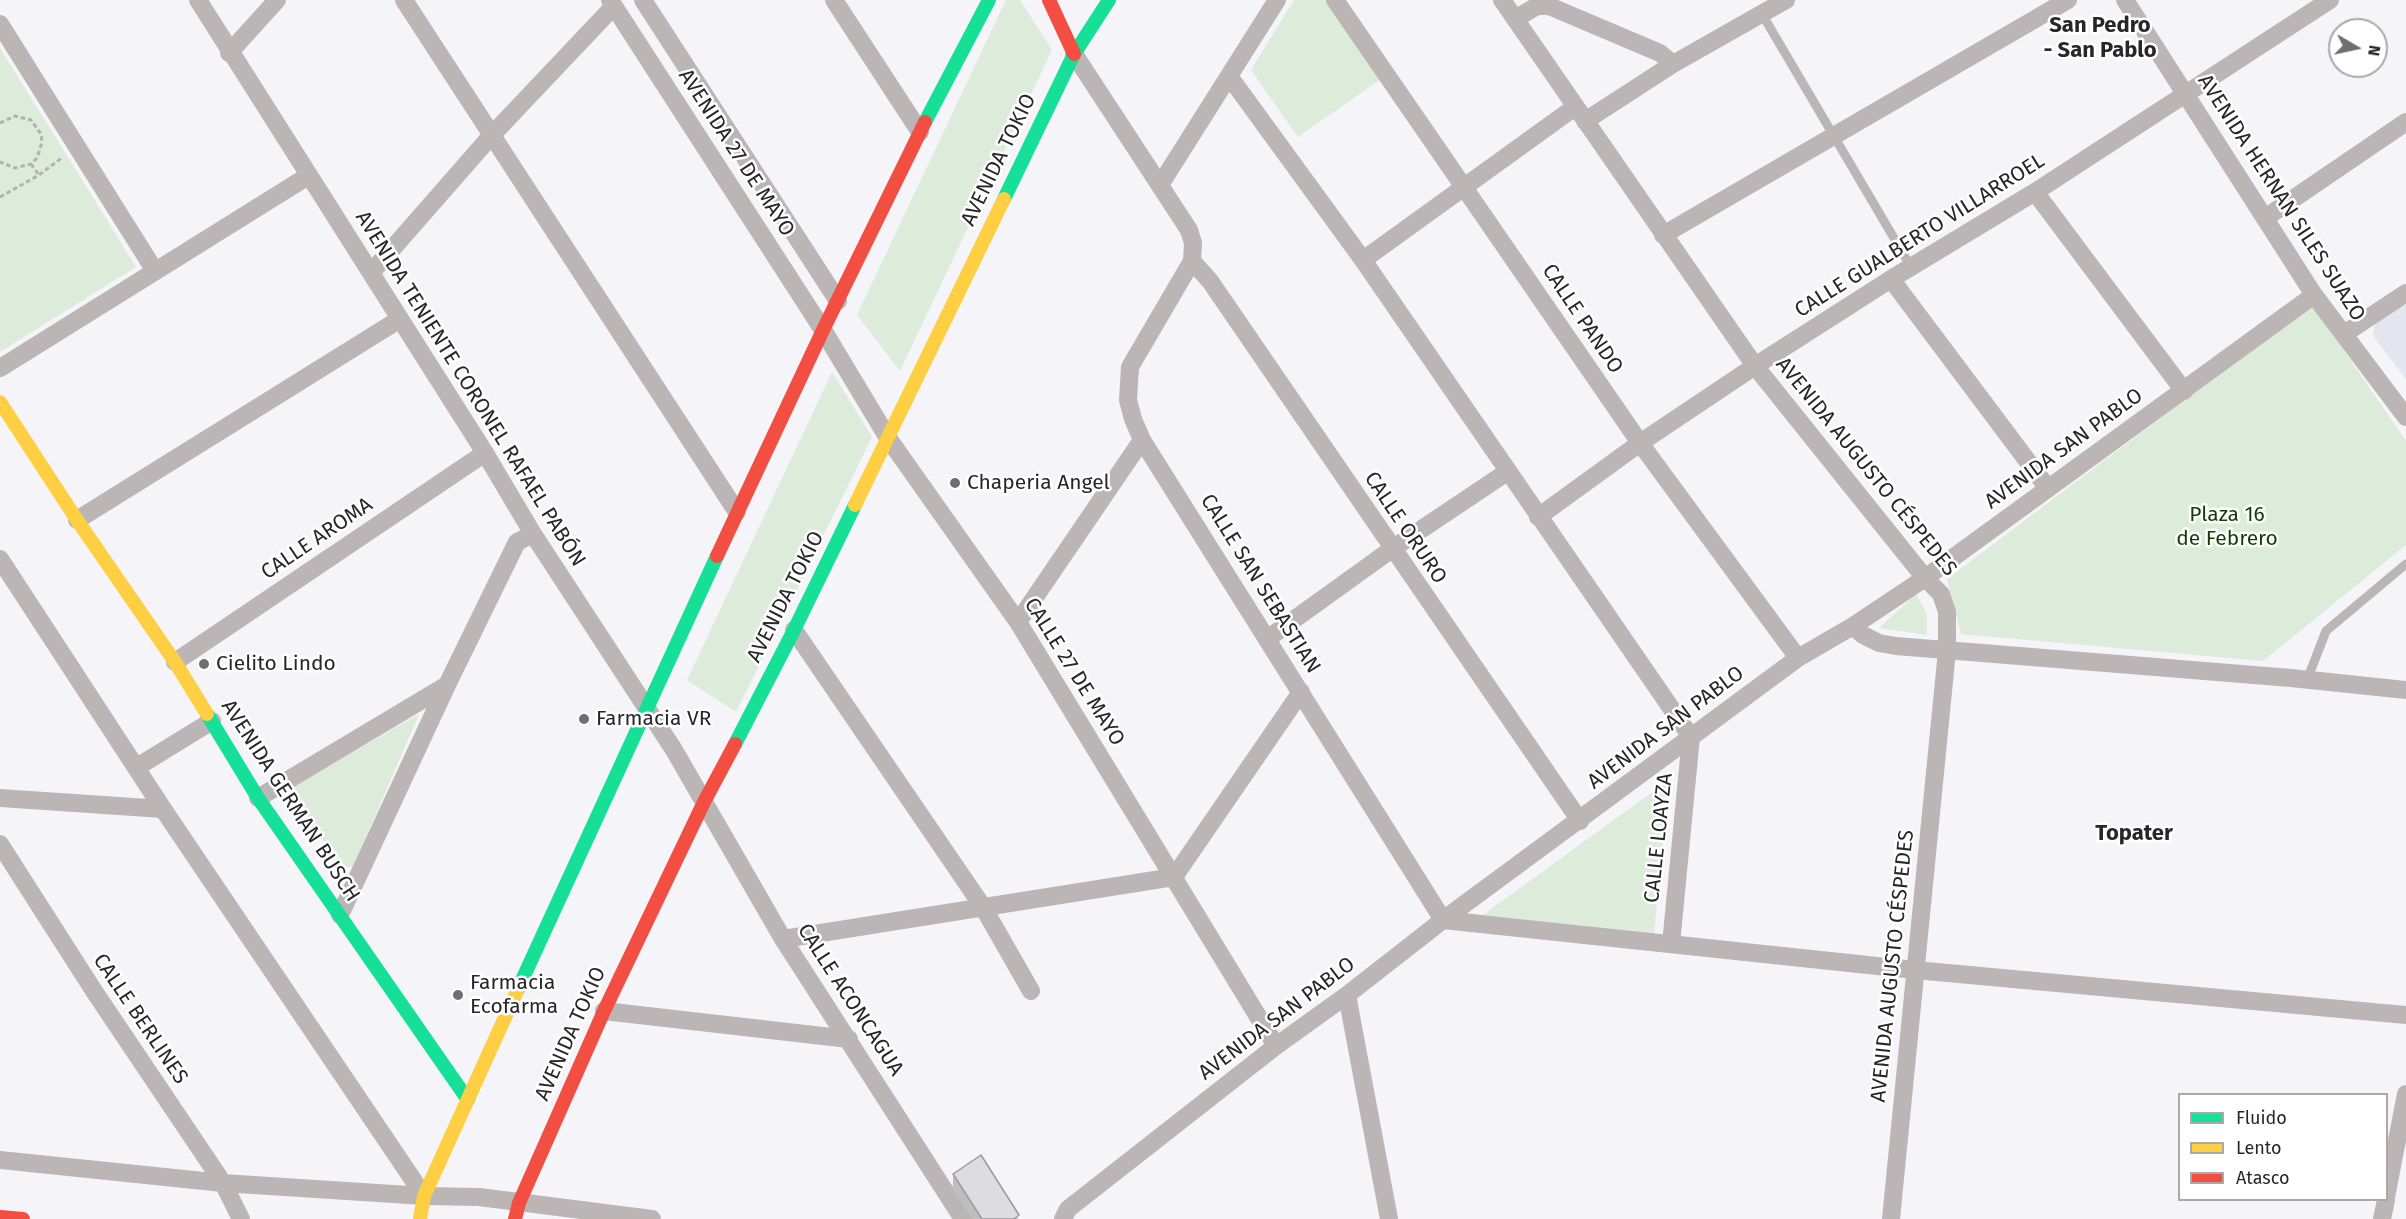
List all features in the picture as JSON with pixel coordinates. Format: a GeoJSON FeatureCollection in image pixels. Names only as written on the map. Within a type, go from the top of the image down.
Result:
{"type":"FeatureCollection","features":[{"type":"Feature","properties":{"kind":"main road"},"geometry":{"type":"LineString","coordinates":[[420,1219],[424,1196],[646,706],[823,330],[920,132],[989,0]]}},
{"type":"Feature","properties":{"kind":"main road"},"geometry":{"type":"LineString","coordinates":[[1049,0],[1074,54]]}},
{"type":"Feature","properties":{"kind":"main road","name":"AVENIDA TOKIO"},"geometry":{"type":"LineString","coordinates":[[517,1211],[603,1011],[704,802],[794,630],[1074,54],[1109,0]]}},
{"type":"Feature","properties":{"kind":"main road","name":"AVENIDA GERMAN BUSCH"},"geometry":{"type":"LineString","coordinates":[[0,402],[77,520],[175,662],[258,798],[468,1100]]}},
{"type":"Feature","properties":{"kind":"main road"},"geometry":{"type":"LineString","coordinates":[[0,1217],[23,1219]]}},
{"type":"Feature","properties":{"kind":"street","name":"AVENIDA TENIENTE CORONEL RAFAEL PABÓN"},"geometry":{"type":"LineString","coordinates":[[198,0],[229,53],[485,453],[532,534],[646,706],[704,802]]}},
{"type":"Feature","properties":{"kind":"street"},"geometry":{"type":"LineString","coordinates":[[229,53],[277,0]]}},
{"type":"Feature","properties":{"kind":"street"},"geometry":{"type":"LineString","coordinates":[[404,0],[737,512]]}},
{"type":"Feature","properties":{"kind":"street","name":"AVENIDA 27 DE MAYO"},"geometry":{"type":"LineString","coordinates":[[643,0],[838,301]]}},
{"type":"Feature","properties":{"kind":"street"},"geometry":{"type":"LineString","coordinates":[[834,0],[920,132]]}},
{"type":"Feature","properties":{"kind":"street"},"geometry":{"type":"LineString","coordinates":[[1160,185],[1277,0]]}},
{"type":"Feature","properties":{"kind":"street","name":"CALLE PANDO"},"geometry":{"type":"LineString","coordinates":[[1335,0],[1640,444],[1798,658]]}},
{"type":"Feature","properties":{"kind":"street","name":"AVENIDA AUGUSTO CÉSPEDES"},"geometry":{"type":"LineString","coordinates":[[1502,0],[1755,366],[1925,578],[1941,594],[1947,612],[1947,651],[1891,1219]]}},
{"type":"Feature","properties":{"kind":"street"},"geometry":{"type":"LineString","coordinates":[[1363,260],[1465,187],[1580,114],[1786,0]]}},
{"type":"Feature","properties":{"kind":"street"},"geometry":{"type":"LineString","coordinates":[[1663,235],[2068,0]]}},
{"type":"Feature","properties":{"kind":"street","name":"AVENIDA HERNAN SILES SUAZO"},"geometry":{"type":"LineString","coordinates":[[2125,0],[2314,295],[2406,417]]}},
{"type":"Feature","properties":{"kind":"street","name":"CALLE GUALBERTO VILLARROEL"},"geometry":{"type":"LineString","coordinates":[[1538,517],[1755,366],[1891,279],[2035,192],[2330,0]]}},
{"type":"Feature","properties":{"kind":"street"},"geometry":{"type":"LineString","coordinates":[[371,273],[612,3]]}},
{"type":"Feature","properties":{"kind":"street","name":"AVENIDA 27 DE MAYO"},"geometry":{"type":"LineString","coordinates":[[612,3],[823,330]]}},
{"type":"Feature","properties":{"kind":"street"},"geometry":{"type":"LineString","coordinates":[[1515,19],[1538,6],[1549,6],[1660,53],[1672,64]]}},
{"type":"Feature","properties":{"kind":"street"},"geometry":{"type":"LineString","coordinates":[[0,24],[155,271]]}},
{"type":"Feature","properties":{"kind":"street"},"geometry":{"type":"LineString","coordinates":[[1074,54],[1189,230],[1193,243],[1192,261]]}},
{"type":"Feature","properties":{"kind":"street"},"geometry":{"type":"LineString","coordinates":[[1229,76],[1363,260],[1691,737]]}},
{"type":"Feature","properties":{"kind":"street"},"geometry":{"type":"LineString","coordinates":[[2265,218],[2406,122]]}},
{"type":"Feature","properties":{"kind":"street"},"geometry":{"type":"LineString","coordinates":[[0,368],[308,176]]}},
{"type":"Feature","properties":{"kind":"street"},"geometry":{"type":"LineString","coordinates":[[2035,192],[2184,391]]}},
{"type":"Feature","properties":{"kind":"street","name":"CALLE SAN SEBASTIAN"},"geometry":{"type":"LineString","coordinates":[[1192,261],[1130,367],[1128,400],[1142,440],[1443,920]]}},
{"type":"Feature","properties":{"kind":"street","name":"CALLE ORURO"},"geometry":{"type":"LineString","coordinates":[[1192,261],[1210,281],[1580,821]]}},
{"type":"Feature","properties":{"kind":"street"},"geometry":{"type":"LineString","coordinates":[[1891,279],[2047,488]]}},
{"type":"Feature","properties":{"kind":"street"},"geometry":{"type":"LineString","coordinates":[[2344,334],[2406,293]]}},
{"type":"Feature","properties":{"kind":"street","name":"AVENIDA SAN PABLO"},"geometry":{"type":"LineString","coordinates":[[1063,1219],[1068,1209],[1276,1046],[1347,995],[1443,920],[1798,658],[1853,626],[1925,578],[2314,295]]}},
{"type":"Feature","properties":{"kind":"street"},"geometry":{"type":"LineString","coordinates":[[77,520],[400,319]]}},
{"type":"Feature","properties":{"kind":"street","name":"CALLE 27 DE MAYO"},"geometry":{"type":"LineString","coordinates":[[823,330],[888,438],[1018,622],[1276,1046]]}},
{"type":"Feature","properties":{"kind":"street"},"geometry":{"type":"LineString","coordinates":[[1018,622],[1142,440]]}},
{"type":"Feature","properties":{"kind":"street","name":"CALLE AROMA"},"geometry":{"type":"LineString","coordinates":[[175,662],[485,453]]}},
{"type":"Feature","properties":{"kind":"street"},"geometry":{"type":"LineString","coordinates":[[1267,639],[1392,549],[1507,472]]}},
{"type":"Feature","properties":{"kind":"street"},"geometry":{"type":"LineString","coordinates":[[340,915],[447,685],[517,542],[532,534]]}},
{"type":"Feature","properties":{"kind":"street"},"geometry":{"type":"LineString","coordinates":[[0,558],[163,809],[424,1196]]}},
{"type":"Feature","properties":{"kind":"street"},"geometry":{"type":"LineString","coordinates":[[1853,626],[1863,635],[1879,643],[1947,651],[2406,690]]}},
{"type":"Feature","properties":{"kind":"street"},"geometry":{"type":"LineString","coordinates":[[794,630],[983,907],[1031,992]]}},
{"type":"Feature","properties":{"kind":"street"},"geometry":{"type":"LineString","coordinates":[[258,798],[447,685]]}},
{"type":"Feature","properties":{"kind":"street"},"geometry":{"type":"LineString","coordinates":[[783,939],[1174,877],[1301,692]]}},
{"type":"Feature","properties":{"kind":"street"},"geometry":{"type":"LineString","coordinates":[[137,767],[212,721]]}},
{"type":"Feature","properties":{"kind":"street","name":"CALLE LOAYZA"},"geometry":{"type":"LineString","coordinates":[[1671,944],[1691,737]]}},
{"type":"Feature","properties":{"kind":"street"},"geometry":{"type":"LineString","coordinates":[[0,798],[163,809]]}},
{"type":"Feature","properties":{"kind":"street","name":"CALLE ACONCAGUA"},"geometry":{"type":"LineString","coordinates":[[704,802],[783,939],[963,1219]]}},
{"type":"Feature","properties":{"kind":"street","name":"CALLE BERLINES"},"geometry":{"type":"LineString","coordinates":[[0,844],[94,991],[223,1183],[241,1219]]}},
{"type":"Feature","properties":{"kind":"street"},"geometry":{"type":"LineString","coordinates":[[1443,920],[1915,970],[2406,1015]]}},
{"type":"Feature","properties":{"kind":"street"},"geometry":{"type":"LineString","coordinates":[[1347,995],[1389,1219]]}},
{"type":"Feature","properties":{"kind":"street"},"geometry":{"type":"LineString","coordinates":[[603,1011],[849,1039]]}},
{"type":"Feature","properties":{"kind":"street"},"geometry":{"type":"LineString","coordinates":[[2388,1188],[2406,1094]]}},
{"type":"Feature","properties":{"kind":"street"},"geometry":{"type":"LineString","coordinates":[[0,1160],[223,1183],[424,1196],[479,1197],[517,1211],[652,1219]]}},
{"type":"Feature","properties":{"kind":"street"},"geometry":{"type":"LineString","coordinates":[[2382,1219],[2385,1201]]}},
{"type":"Feature","properties":{"kind":"lane"},"geometry":{"type":"LineString","coordinates":[[1762,14],[1911,267]]}},
{"type":"Feature","properties":{"kind":"lane"},"geometry":{"type":"LineString","coordinates":[[2307,680],[2326,631],[2406,564]]}},
{"type":"Feature","properties":{"kind":"path"},"geometry":{"type":"LineString","coordinates":[[0,123],[15,116],[23,117],[37,126],[42,142],[38,158],[31,164],[15,168],[0,162]]}},
{"type":"Feature","properties":{"kind":"path"},"geometry":{"type":"LineString","coordinates":[[0,197],[39,175],[76,146]]}},
{"type":"Feature","properties":{"kind":"path"},"geometry":{"type":"LineString","coordinates":[[31,164],[39,175]]}},
{"type":"Feature","properties":{"kind":"shaded area"},"geometry":{"type":"Polygon","coordinates":[[[2406,301],[2406,379],[2373,336],[2375,321],[2406,301]]]}},
{"type":"Feature","properties":{"kind":"green space"},"geometry":{"type":"Polygon","coordinates":[[[1006,0],[1020,0],[1052,50],[900,371],[857,315],[1006,0]]]}},
{"type":"Feature","properties":{"kind":"green space"},"geometry":{"type":"Polygon","coordinates":[[[1294,0],[1329,0],[1382,78],[1298,137],[1251,70],[1294,0]]]}},
{"type":"Feature","properties":{"kind":"green space"},"geometry":{"type":"Polygon","coordinates":[[[0,48],[136,267],[0,352],[0,48]]]}},
{"type":"Feature","properties":{"kind":"green space","name":"Plaza 16 de Febrero"},"geometry":{"type":"Polygon","coordinates":[[[2312,304],[2406,441],[2406,545],[2263,661],[1961,634],[1947,579],[2312,304]]]}},
{"type":"Feature","properties":{"kind":"green space"},"geometry":{"type":"Polygon","coordinates":[[[832,372],[872,437],[736,712],[687,680],[832,372]]]}},
{"type":"Feature","properties":{"kind":"green space"},"geometry":{"type":"Polygon","coordinates":[[[1916,594],[1927,614],[1927,635],[1879,628],[1916,594]]]}},
{"type":"Feature","properties":{"kind":"green space"},"geometry":{"type":"Polygon","coordinates":[[[419,714],[353,867],[345,866],[321,838],[300,804],[293,787],[419,714]]]}},
{"type":"Feature","properties":{"kind":"green space"},"geometry":{"type":"Polygon","coordinates":[[[1669,780],[1654,933],[1483,915],[1669,780]]]}},
{"type":"Feature","properties":{"kind":"building"},"geometry":{"type":"Polygon","coordinates":[[[981,1155],[1019,1215],[1014,1219],[982,1219],[953,1174],[981,1155]]]}},
{"type":"Feature","properties":{"kind":"traffic: fast"},"geometry":{"type":"LineString","coordinates":[[925,122],[989,0]]}},
{"type":"Feature","properties":{"kind":"traffic: fast"},"geometry":{"type":"LineString","coordinates":[[1004,199],[1074,54],[1109,0]]}},
{"type":"Feature","properties":{"kind":"traffic: fast"},"geometry":{"type":"LineString","coordinates":[[735,744],[855,505]]}},
{"type":"Feature","properties":{"kind":"traffic: fast"},"geometry":{"type":"LineString","coordinates":[[517,991],[717,556]]}},
{"type":"Feature","properties":{"kind":"traffic: fast"},"geometry":{"type":"LineString","coordinates":[[207,714],[258,798],[468,1100]]}},
{"type":"Feature","properties":{"kind":"traffic: slow"},"geometry":{"type":"LineString","coordinates":[[855,505],[1004,199]]}},
{"type":"Feature","properties":{"kind":"traffic: slow"},"geometry":{"type":"LineString","coordinates":[[0,402],[77,520],[175,662],[207,714]]}},
{"type":"Feature","properties":{"kind":"traffic: slow"},"geometry":{"type":"LineString","coordinates":[[420,1219],[424,1196],[517,991]]}},
{"type":"Feature","properties":{"kind":"traffic: jam"},"geometry":{"type":"LineString","coordinates":[[1049,0],[1074,54]]}},
{"type":"Feature","properties":{"kind":"traffic: jam"},"geometry":{"type":"LineString","coordinates":[[717,556],[823,330],[925,122]]}},
{"type":"Feature","properties":{"kind":"traffic: jam"},"geometry":{"type":"LineString","coordinates":[[515,1219],[519,1203],[604,1011],[704,802],[735,744]]}},
{"type":"Feature","properties":{"kind":"traffic: jam"},"geometry":{"type":"LineString","coordinates":[[0,1217],[23,1219]]}},
{"type":"Feature","properties":{"kind":"place","name":"Chaperia Angel"},"geometry":{"type":"Point","coordinates":[955,483]}},
{"type":"Feature","properties":{"kind":"place","name":"Cielito Lindo"},"geometry":{"type":"Point","coordinates":[204,664]}},
{"type":"Feature","properties":{"kind":"place","name":"Farmacia VR"},"geometry":{"type":"Point","coordinates":[584,719]}},
{"type":"Feature","properties":{"kind":"place","name":"Farmacia Ecofarma"},"geometry":{"type":"Point","coordinates":[458,995]}},
{"type":"Feature","properties":{"kind":"district","name":"San Pedro - San Pablo"},"geometry":{"type":"Point","coordinates":[2100,38]}},
{"type":"Feature","properties":{"kind":"district","name":"Topater"},"geometry":{"type":"Point","coordinates":[2134,834]}}]}
